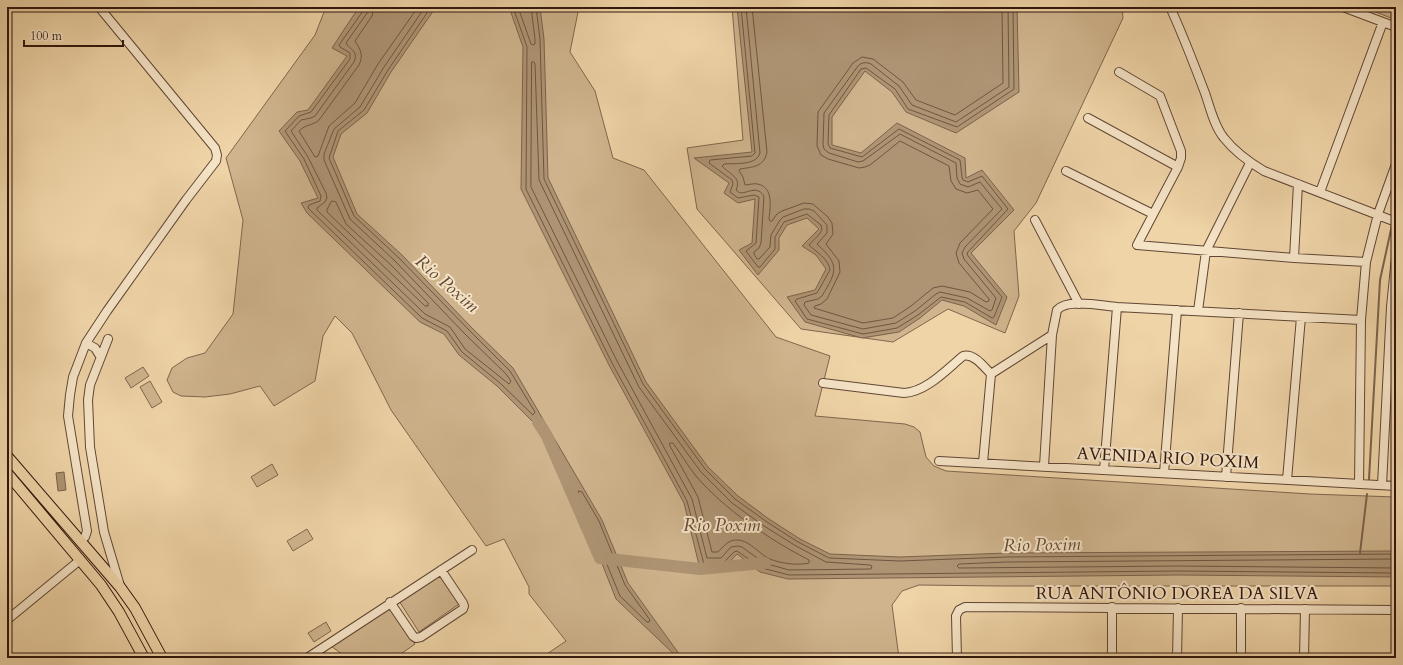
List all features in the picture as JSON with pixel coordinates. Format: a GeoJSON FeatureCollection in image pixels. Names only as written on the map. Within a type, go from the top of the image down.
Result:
{"type":"FeatureCollection","features":[{"type":"Feature","properties":{"kind":"main road"},"geometry":{"type":"LineString","coordinates":[[7,456],[120,587],[135,608],[162,658]]}},
{"type":"Feature","properties":{"kind":"main road"},"geometry":{"type":"LineString","coordinates":[[7,472],[101,585],[119,612],[144,658]]}},
{"type":"Feature","properties":{"kind":"street"},"geometry":{"type":"LineString","coordinates":[[80,541],[85,537],[87,530],[68,416],[70,395],[74,377],[86,344],[107,311],[216,161],[217,155],[215,148],[99,7]]}},
{"type":"Feature","properties":{"kind":"street"},"geometry":{"type":"LineString","coordinates":[[1170,7],[1223,137],[1250,163],[1264,171],[1396,222]]}},
{"type":"Feature","properties":{"kind":"street"},"geometry":{"type":"LineString","coordinates":[[1343,7],[1396,27]]}},
{"type":"Feature","properties":{"kind":"street"},"geometry":{"type":"LineString","coordinates":[[1320,192],[1383,22]]}},
{"type":"Feature","properties":{"kind":"street"},"geometry":{"type":"LineString","coordinates":[[1119,72],[1160,96],[1164,109],[1180,143],[1181,158],[1178,167],[1137,245],[1294,258],[1366,262]]}},
{"type":"Feature","properties":{"kind":"street"},"geometry":{"type":"LineString","coordinates":[[1088,118],[1178,167]]}},
{"type":"Feature","properties":{"kind":"street"},"geometry":{"type":"LineString","coordinates":[[1198,311],[1206,250],[1250,163]]}},
{"type":"Feature","properties":{"kind":"street"},"geometry":{"type":"LineString","coordinates":[[1359,484],[1361,320],[1366,262],[1378,214],[1396,164]]}},
{"type":"Feature","properties":{"kind":"street"},"geometry":{"type":"LineString","coordinates":[[1066,171],[1153,214]]}},
{"type":"Feature","properties":{"kind":"street"},"geometry":{"type":"LineString","coordinates":[[1294,258],[1298,184]]}},
{"type":"Feature","properties":{"kind":"street"},"geometry":{"type":"LineString","coordinates":[[1035,220],[1080,304]]}},
{"type":"Feature","properties":{"kind":"street"},"geometry":{"type":"LineString","coordinates":[[1382,485],[1396,257]]}},
{"type":"Feature","properties":{"kind":"street"},"geometry":{"type":"LineString","coordinates":[[1044,466],[1052,335],[1057,310],[1060,307],[1068,304],[1080,304],[1361,320]]}},
{"type":"Feature","properties":{"kind":"street"},"geometry":{"type":"LineString","coordinates":[[1104,470],[1118,307]]}},
{"type":"Feature","properties":{"kind":"street"},"geometry":{"type":"LineString","coordinates":[[1164,473],[1177,310]]}},
{"type":"Feature","properties":{"kind":"street"},"geometry":{"type":"LineString","coordinates":[[1226,477],[1239,313]]}},
{"type":"Feature","properties":{"kind":"street"},"geometry":{"type":"LineString","coordinates":[[1287,480],[1301,317]]}},
{"type":"Feature","properties":{"kind":"street"},"geometry":{"type":"LineString","coordinates":[[991,374],[1052,335]]}},
{"type":"Feature","properties":{"kind":"street"},"geometry":{"type":"LineString","coordinates":[[108,339],[100,356],[90,385],[88,400],[90,447],[104,532],[120,587]]}},
{"type":"Feature","properties":{"kind":"street"},"geometry":{"type":"LineString","coordinates":[[86,344],[95,348],[100,356]]}},
{"type":"Feature","properties":{"kind":"street"},"geometry":{"type":"LineString","coordinates":[[824,383],[910,393],[922,389],[966,355],[972,356],[991,374]]}},
{"type":"Feature","properties":{"kind":"street"},"geometry":{"type":"LineString","coordinates":[[983,463],[991,374]]}},
{"type":"Feature","properties":{"kind":"street","name":"AVENIDA RIO POXIM"},"geometry":{"type":"LineString","coordinates":[[939,461],[1396,486]]}},
{"type":"Feature","properties":{"kind":"street"},"geometry":{"type":"LineString","coordinates":[[307,658],[390,602],[472,550]]}},
{"type":"Feature","properties":{"kind":"street"},"geometry":{"type":"LineString","coordinates":[[7,620],[80,560]]}},
{"type":"Feature","properties":{"kind":"street"},"geometry":{"type":"LineString","coordinates":[[390,602],[414,636],[422,640],[463,609],[464,606],[442,570]]}},
{"type":"Feature","properties":{"kind":"street","name":"RUA ANTÔNIO DOREA DA SILVA"},"geometry":{"type":"LineString","coordinates":[[957,658],[956,616],[960,610],[965,607],[1396,610]]}},
{"type":"Feature","properties":{"kind":"street"},"geometry":{"type":"LineString","coordinates":[[1112,607],[1112,658]]}},
{"type":"Feature","properties":{"kind":"street"},"geometry":{"type":"LineString","coordinates":[[1177,658],[1178,608]]}},
{"type":"Feature","properties":{"kind":"street"},"geometry":{"type":"LineString","coordinates":[[1241,608],[1241,658]]}},
{"type":"Feature","properties":{"kind":"street"},"geometry":{"type":"LineString","coordinates":[[1304,658],[1305,609]]}},
{"type":"Feature","properties":{"kind":"shaded area"},"geometry":{"type":"Polygon","coordinates":[[[326,7],[579,7],[570,52],[595,91],[613,158],[644,170],[776,337],[830,356],[815,416],[905,424],[914,427],[920,432],[926,457],[934,466],[946,471],[1310,494],[1396,497],[1396,586],[919,585],[902,591],[892,605],[899,658],[541,658],[566,641],[529,594],[529,587],[504,539],[486,546],[391,410],[352,333],[335,316],[323,336],[315,381],[274,406],[260,386],[230,394],[205,397],[181,396],[173,392],[167,380],[172,368],[187,358],[205,353],[233,314],[243,220],[226,158],[315,35],[326,7]]]}},
{"type":"Feature","properties":{"kind":"shaded area"},"geometry":{"type":"Polygon","coordinates":[[[732,7],[1122,7],[1123,18],[1036,203],[1014,231],[1019,296],[1005,333],[948,309],[893,342],[801,329],[697,209],[687,148],[743,140],[732,7]]]}},
{"type":"Feature","properties":{"kind":"shaded area"},"geometry":{"type":"Polygon","coordinates":[[[1363,7],[1396,7],[1396,20],[1363,7]]]}},
{"type":"Feature","properties":{"kind":"shaded area"},"geometry":{"type":"Polygon","coordinates":[[[143,367],[149,376],[131,388],[125,378],[143,367]]]}},
{"type":"Feature","properties":{"kind":"shaded area"},"geometry":{"type":"Polygon","coordinates":[[[150,381],[162,402],[152,408],[140,387],[150,381]]]}},
{"type":"Feature","properties":{"kind":"shaded area"},"geometry":{"type":"Polygon","coordinates":[[[272,464],[278,475],[257,487],[251,477],[272,464]]]}},
{"type":"Feature","properties":{"kind":"shaded area"},"geometry":{"type":"Polygon","coordinates":[[[307,529],[313,539],[293,551],[287,541],[307,529]]]}},
{"type":"Feature","properties":{"kind":"shaded area"},"geometry":{"type":"Polygon","coordinates":[[[440,576],[459,604],[419,632],[399,601],[440,576]]]}},
{"type":"Feature","properties":{"kind":"shaded area"},"geometry":{"type":"Polygon","coordinates":[[[391,607],[415,644],[395,658],[347,658],[331,646],[391,607]]]}},
{"type":"Feature","properties":{"kind":"shaded area"},"geometry":{"type":"Polygon","coordinates":[[[326,622],[331,631],[314,642],[308,633],[326,622]]]}},
{"type":"Feature","properties":{"kind":"water","name":"Rio Poxim"},"geometry":{"type":"Polygon","coordinates":[[[360,7],[436,7],[391,72],[367,113],[341,134],[333,157],[357,214],[402,255],[472,328],[513,368],[602,520],[628,583],[682,658],[678,658],[616,599],[580,508],[547,436],[497,386],[459,355],[444,334],[420,322],[307,213],[301,203],[318,198],[300,161],[279,131],[297,112],[308,110],[347,56],[332,48],[360,7]]]}},
{"type":"Feature","properties":{"kind":"water","name":"Rio Poxim"},"geometry":{"type":"Polygon","coordinates":[[[509,7],[540,7],[544,39],[548,178],[646,382],[708,467],[738,496],[769,519],[800,539],[830,554],[900,557],[1007,553],[1396,551],[1396,577],[1178,575],[788,579],[760,572],[737,554],[725,567],[700,569],[684,503],[609,365],[521,189],[523,47],[509,7]]]}},
{"type":"Feature","properties":{"kind":"water"},"geometry":{"type":"Polygon","coordinates":[[[737,7],[1017,7],[1019,92],[956,133],[906,112],[892,92],[865,71],[832,117],[832,145],[861,153],[897,123],[965,158],[966,178],[982,170],[1014,210],[971,253],[1007,297],[996,325],[964,306],[942,300],[920,318],[899,332],[862,338],[805,322],[787,297],[815,290],[826,269],[816,255],[802,246],[819,229],[807,218],[787,225],[779,238],[779,250],[758,275],[739,250],[752,243],[755,199],[738,203],[724,193],[729,183],[694,158],[752,152],[737,7]]]}},
{"type":"Feature","properties":{"kind":"water"},"geometry":{"type":"Polygon","coordinates":[[[64,472],[66,490],[58,491],[56,473],[64,472]]]}},
{"type":"Feature","properties":{"kind":"waterway"},"geometry":{"type":"LineString","coordinates":[[1369,479],[1380,280],[1392,225]]}},
{"type":"Feature","properties":{"kind":"waterway","name":"Rio Poxim"},"geometry":{"type":"LineString","coordinates":[[538,422],[547,436],[600,558],[700,569],[765,563]]}},
{"type":"Feature","properties":{"kind":"waterway"},"geometry":{"type":"LineString","coordinates":[[1360,553],[1367,494]]}}]}
